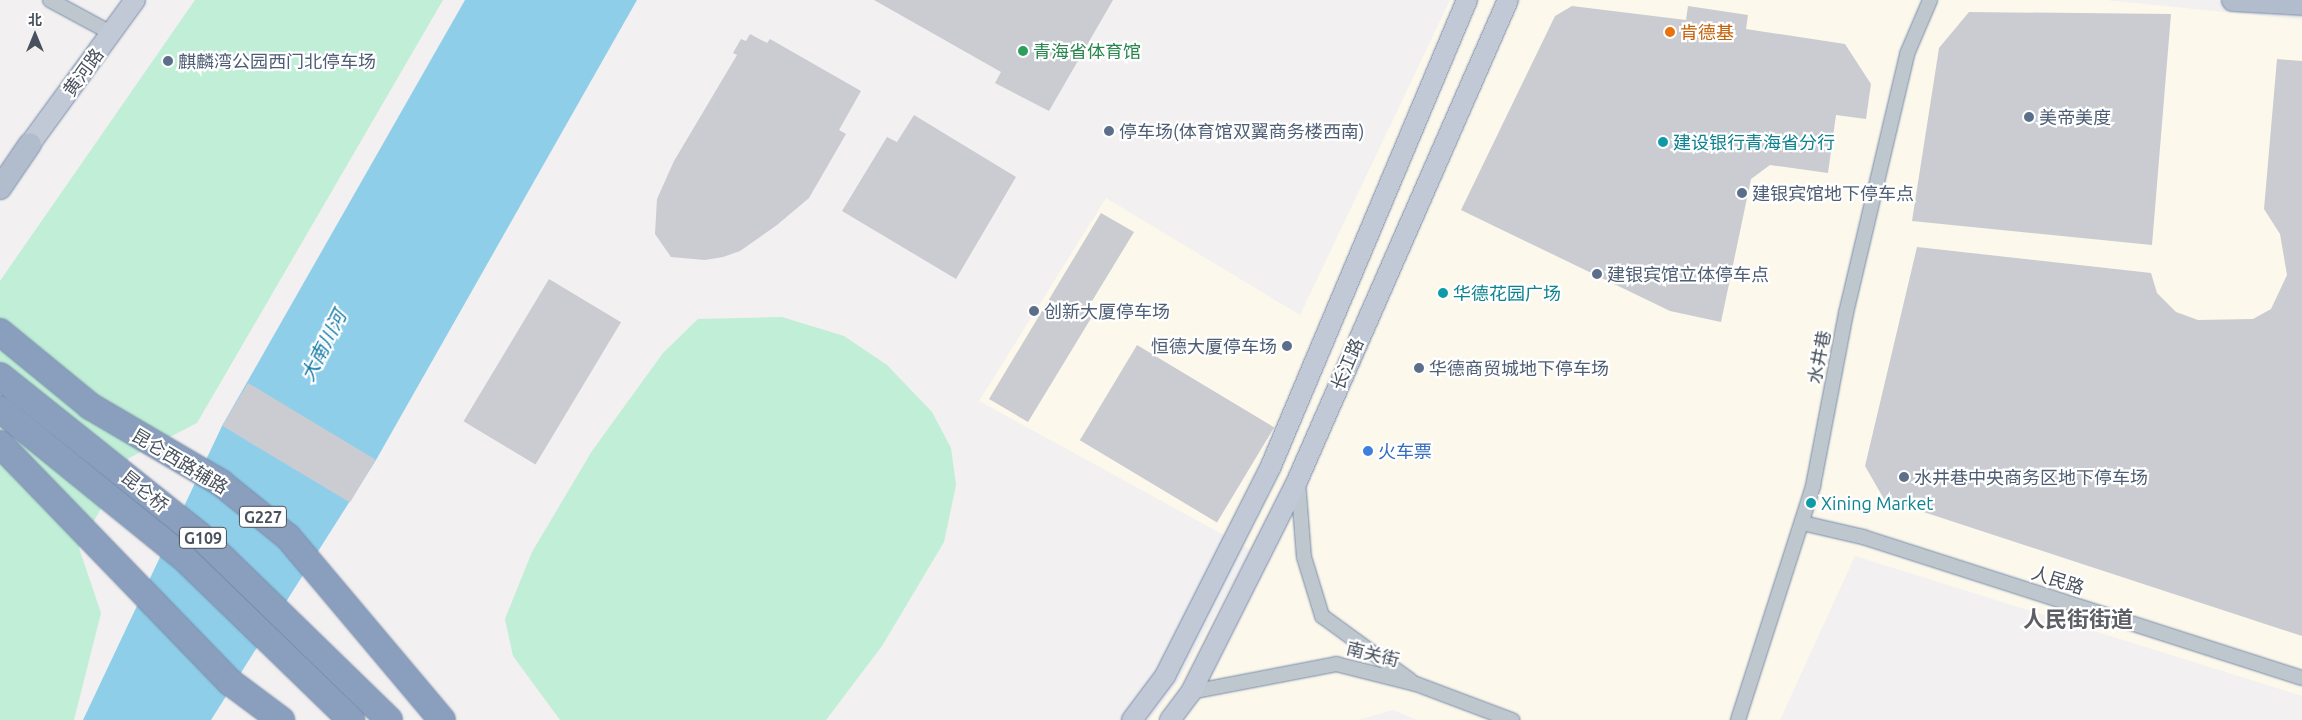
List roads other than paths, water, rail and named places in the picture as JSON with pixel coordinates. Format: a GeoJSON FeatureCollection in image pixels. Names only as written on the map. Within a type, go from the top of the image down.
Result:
{"type":"FeatureCollection","features":[{"type":"Feature","properties":{"kind":"highway","name":"昆仑西路辅路"},"geometry":{"type":"LineString","coordinates":[[0,332],[90,406],[221,483],[288,537],[398,672],[442,720]]}},
{"type":"Feature","properties":{"kind":"highway","name":"昆仑桥"},"geometry":{"type":"LineString","coordinates":[[0,376],[199,534],[389,720]]}},
{"type":"Feature","properties":{"kind":"highway","name":"昆仑桥"},"geometry":{"type":"LineString","coordinates":[[0,409],[184,558],[351,720]]}},
{"type":"Feature","properties":{"kind":"highway"},"geometry":{"type":"LineString","coordinates":[[0,444],[71,515],[230,682],[281,720]]}},
{"type":"Feature","properties":{"kind":"main road","name":"黄河路"},"geometry":{"type":"LineString","coordinates":[[30,144],[135,0]]}},
{"type":"Feature","properties":{"kind":"main road","name":"长江路"},"geometry":{"type":"LineString","coordinates":[[1132,720],[1165,676],[1271,466],[1467,0]]}},
{"type":"Feature","properties":{"kind":"main road","name":"长江路"},"geometry":{"type":"LineString","coordinates":[[1170,720],[1190,692],[1298,479],[1508,0]]}},
{"type":"Feature","properties":{"kind":"main road"},"geometry":{"type":"LineString","coordinates":[[2233,0],[2302,4]]}},
{"type":"Feature","properties":{"kind":"main road"},"geometry":{"type":"LineString","coordinates":[[0,169],[30,144]]}},
{"type":"Feature","properties":{"kind":"main road"},"geometry":{"type":"LineString","coordinates":[[0,188],[30,144]]}},
{"type":"Feature","properties":{"kind":"street"},"geometry":{"type":"LineString","coordinates":[[50,0],[110,33]]}},
{"type":"Feature","properties":{"kind":"street","name":"水井巷"},"geometry":{"type":"LineString","coordinates":[[1738,720],[1802,523],[1907,54],[1930,0]]}},
{"type":"Feature","properties":{"kind":"street"},"geometry":{"type":"LineString","coordinates":[[1298,479],[1304,557],[1322,616],[1416,684]]}},
{"type":"Feature","properties":{"kind":"street","name":"人民路"},"geometry":{"type":"LineString","coordinates":[[1802,523],[1863,537],[2302,678]]}},
{"type":"Feature","properties":{"kind":"street","name":"南关街"},"geometry":{"type":"LineString","coordinates":[[1190,692],[1336,664],[1416,684],[1512,720]]}},
{"type":"Feature","properties":{"kind":"water","name":"大南川河"},"geometry":{"type":"Polygon","coordinates":[[[465,0],[637,0],[376,460],[211,720],[83,720],[222,426],[465,0]]]}},
{"type":"Feature","properties":{"kind":"place","name":"肯德基"},"geometry":{"type":"Point","coordinates":[1670,32]}},
{"type":"Feature","properties":{"kind":"place","name":"青海省体育馆"},"geometry":{"type":"Point","coordinates":[1023,51]}},
{"type":"Feature","properties":{"kind":"place","name":"麒麟湾公园西门北停车场"},"geometry":{"type":"Point","coordinates":[168,61]}},
{"type":"Feature","properties":{"kind":"place","name":"美帝美度"},"geometry":{"type":"Point","coordinates":[2029,117]}},
{"type":"Feature","properties":{"kind":"place","name":"停车场(体育馆双翼商务楼西南)"},"geometry":{"type":"Point","coordinates":[1109,131]}},
{"type":"Feature","properties":{"kind":"place","name":"建设银行青海省分行"},"geometry":{"type":"Point","coordinates":[1663,142]}},
{"type":"Feature","properties":{"kind":"place","name":"建银宾馆地下停车点"},"geometry":{"type":"Point","coordinates":[1742,193]}},
{"type":"Feature","properties":{"kind":"place","name":"建银宾馆立体停车点"},"geometry":{"type":"Point","coordinates":[1597,274]}},
{"type":"Feature","properties":{"kind":"place","name":"华德花园广场"},"geometry":{"type":"Point","coordinates":[1443,293]}},
{"type":"Feature","properties":{"kind":"place","name":"创新大厦停车场"},"geometry":{"type":"Point","coordinates":[1034,311]}},
{"type":"Feature","properties":{"kind":"place","name":"恒德大厦停车场"},"geometry":{"type":"Point","coordinates":[1287,346]}},
{"type":"Feature","properties":{"kind":"place","name":"华德商贸城地下停车场"},"geometry":{"type":"Point","coordinates":[1419,368]}},
{"type":"Feature","properties":{"kind":"place","name":"火车票"},"geometry":{"type":"Point","coordinates":[1368,451]}},
{"type":"Feature","properties":{"kind":"place","name":"水井巷中央商务区地下停车场"},"geometry":{"type":"Point","coordinates":[1904,477]}},
{"type":"Feature","properties":{"kind":"place","name":"Xining Market"},"geometry":{"type":"Point","coordinates":[1811,503]}},
{"type":"Feature","properties":{"kind":"district","name":"人民街街道"},"geometry":{"type":"Point","coordinates":[2078,619]}}]}
